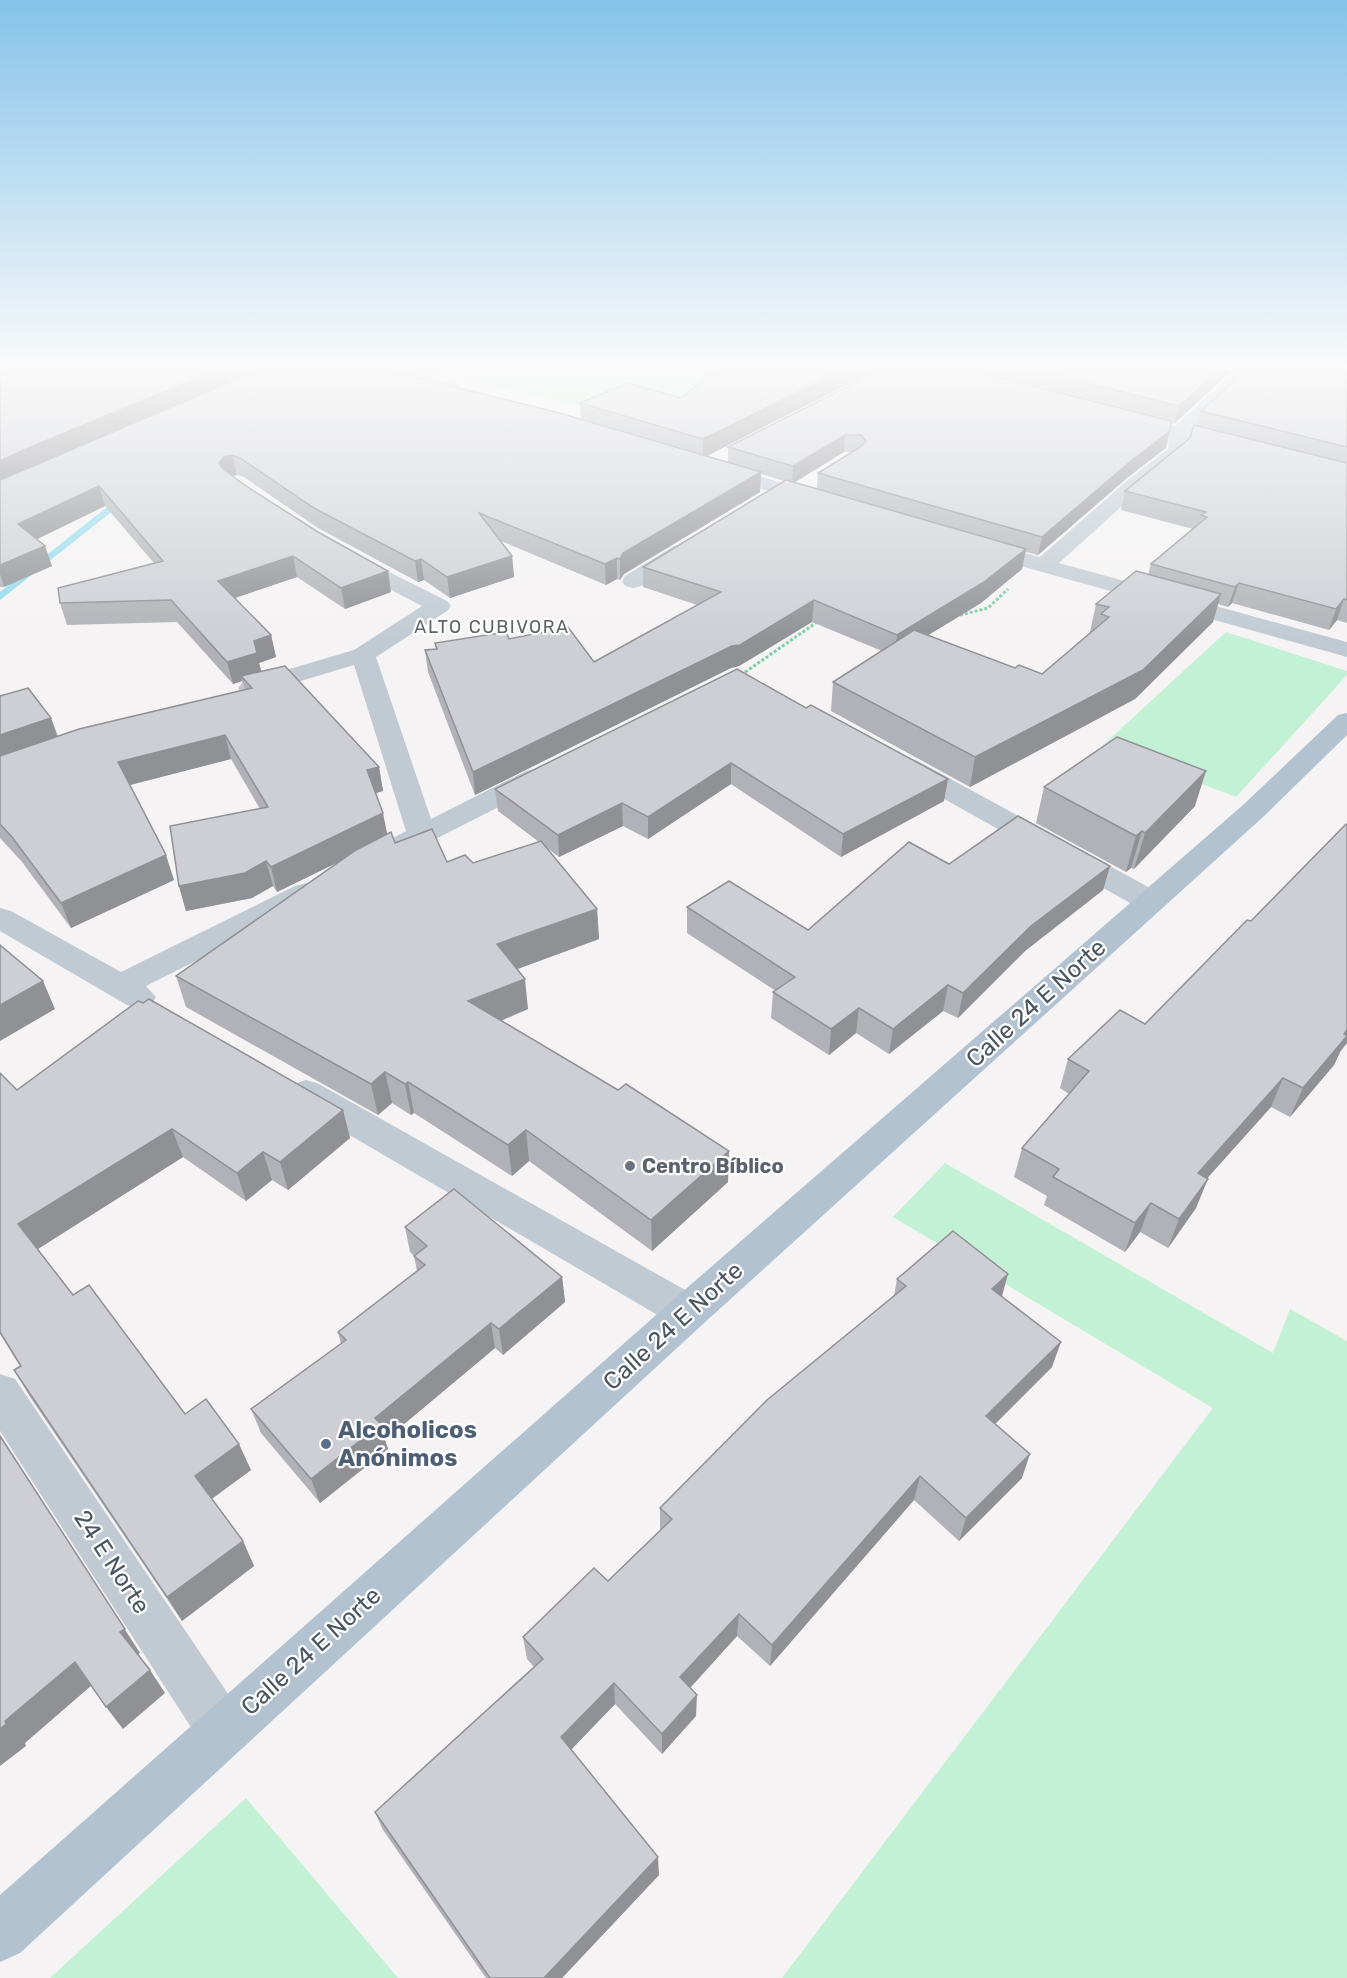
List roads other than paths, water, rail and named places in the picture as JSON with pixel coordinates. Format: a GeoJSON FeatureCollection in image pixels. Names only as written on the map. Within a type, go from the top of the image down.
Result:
{"type":"FeatureCollection","features":[{"type":"Feature","properties":{"kind":"main road","name":"Calle 24 E Norte"},"geometry":{"type":"LineString","coordinates":[[0,1933],[688,1312],[1252,811],[1347,721]]}},
{"type":"Feature","properties":{"kind":"street"},"geometry":{"type":"LineString","coordinates":[[716,458],[700,464],[836,506]]}},
{"type":"Feature","properties":{"kind":"street"},"geometry":{"type":"LineString","coordinates":[[1044,565],[1135,484],[1168,458]]}},
{"type":"Feature","properties":{"kind":"street"},"geometry":{"type":"LineString","coordinates":[[763,502],[813,481]]}},
{"type":"Feature","properties":{"kind":"street"},"geometry":{"type":"LineString","coordinates":[[633,581],[703,538]]}},
{"type":"Feature","properties":{"kind":"street"},"geometry":{"type":"LineString","coordinates":[[966,544],[1347,650]]}},
{"type":"Feature","properties":{"kind":"street"},"geometry":{"type":"LineString","coordinates":[[227,696],[363,655],[439,606],[330,546]]}},
{"type":"Feature","properties":{"kind":"street"},"geometry":{"type":"LineString","coordinates":[[363,655],[422,835]]}},
{"type":"Feature","properties":{"kind":"street"},"geometry":{"type":"LineString","coordinates":[[888,756],[1150,900]]}},
{"type":"Feature","properties":{"kind":"street"},"geometry":{"type":"LineString","coordinates":[[370,861],[560,765]]}},
{"type":"Feature","properties":{"kind":"street"},"geometry":{"type":"LineString","coordinates":[[120,986],[328,882]]}},
{"type":"Feature","properties":{"kind":"street"},"geometry":{"type":"LineString","coordinates":[[0,918],[171,1016]]}},
{"type":"Feature","properties":{"kind":"street"},"geometry":{"type":"LineString","coordinates":[[274,1075],[688,1312]]}},
{"type":"Feature","properties":{"kind":"street","name":"24 E Norte"},"geometry":{"type":"LineString","coordinates":[[0,1393],[223,1731]]}},
{"type":"Feature","properties":{"kind":"waterway"},"geometry":{"type":"LineString","coordinates":[[0,597],[124,498]]}},
{"type":"Feature","properties":{"kind":"place","name":"Centro Bíblico"},"geometry":{"type":"Point","coordinates":[630,1166]}},
{"type":"Feature","properties":{"kind":"place","name":"Alcoholicos Anónimos"},"geometry":{"type":"Point","coordinates":[326,1444]}},
{"type":"Feature","properties":{"kind":"district","name":"ALTO CUBIVORA"},"geometry":{"type":"Point","coordinates":[492,627]}}]}
